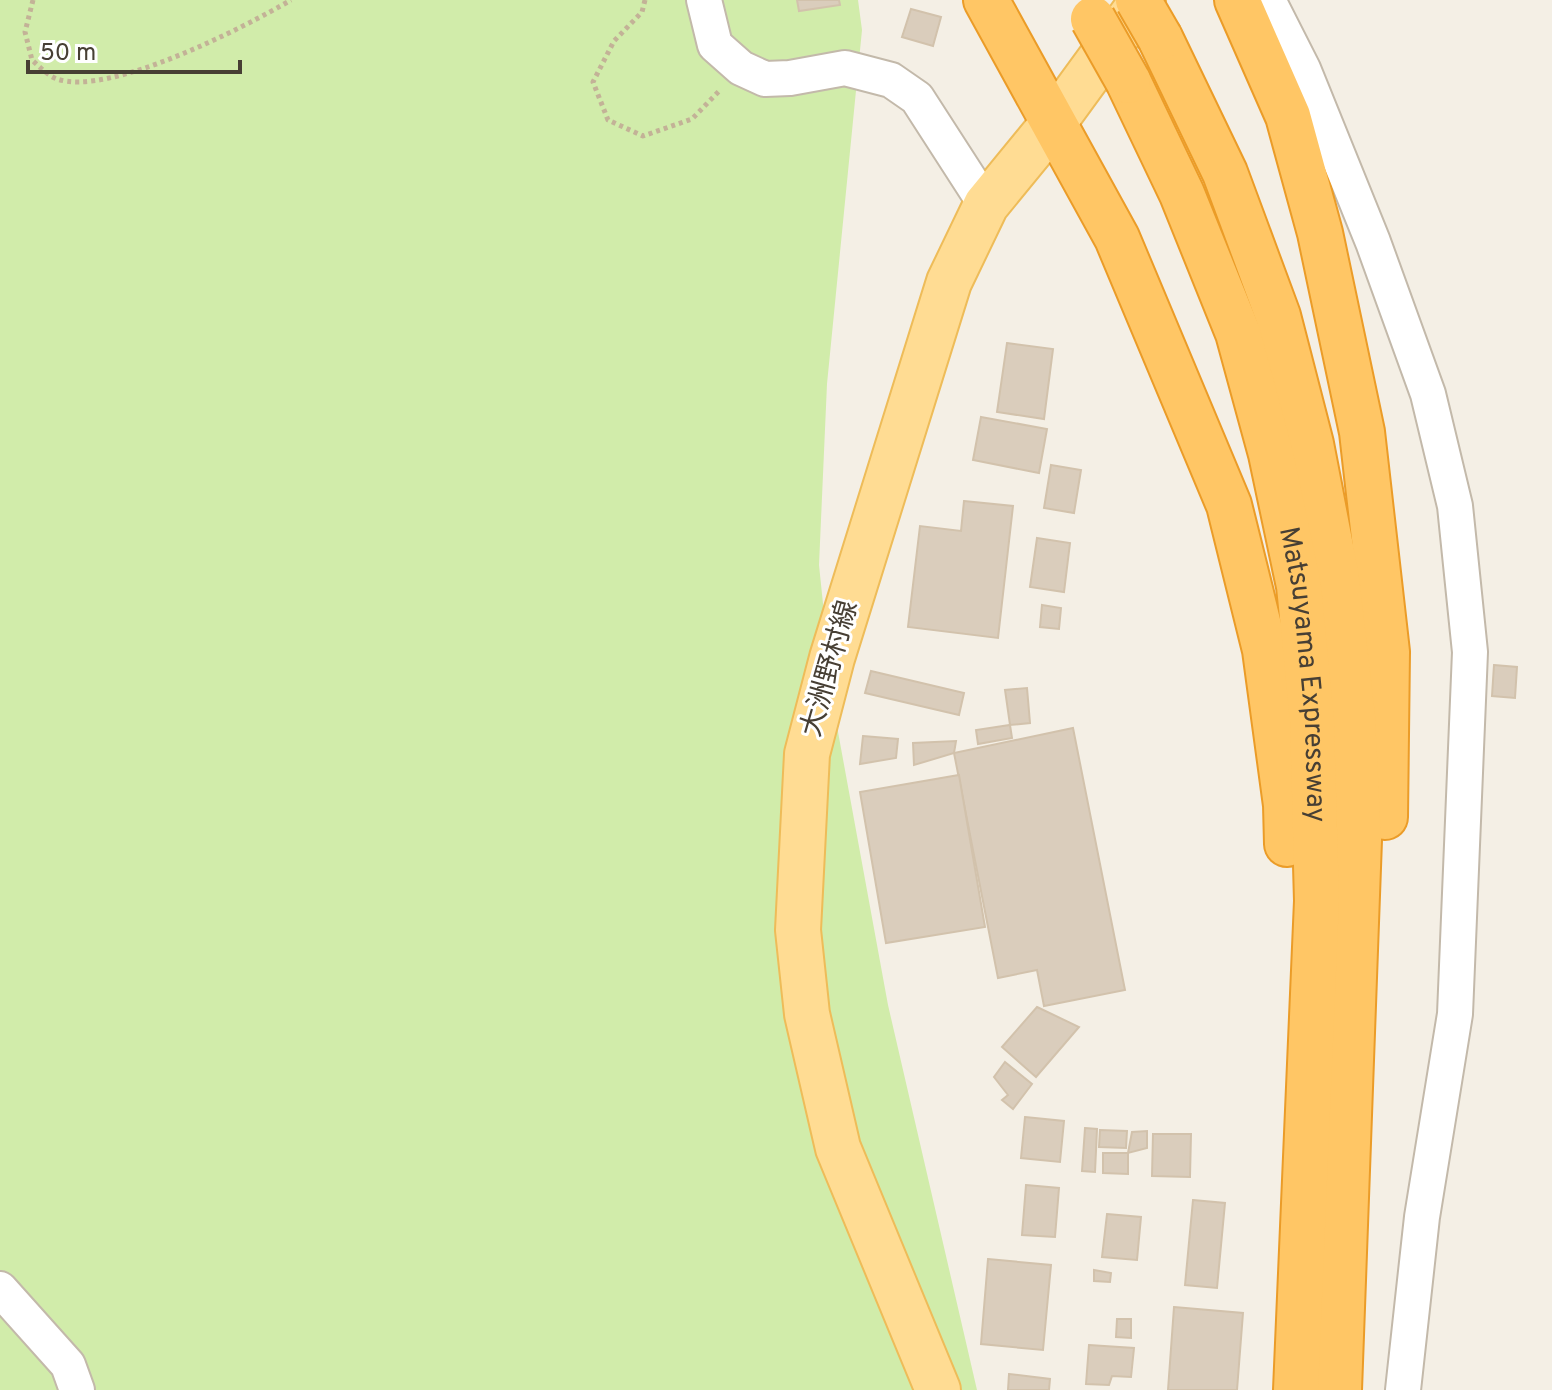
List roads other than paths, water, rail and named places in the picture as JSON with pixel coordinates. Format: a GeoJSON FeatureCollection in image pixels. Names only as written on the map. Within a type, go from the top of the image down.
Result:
{"type":"FeatureCollection","features":[{"type":"Feature","properties":{"kind":"highway"},"geometry":{"type":"LineString","coordinates":[[986,0],[1117,238],[1229,505],[1265,650],[1286,805],[1294,1084],[1304,1232]]}},
{"type":"Feature","properties":{"kind":"highway"},"geometry":{"type":"LineString","coordinates":[[1237,0],[1288,116],[1320,233],[1362,432],[1387,652],[1385,888],[1375,1034],[1346,1216]]}},
{"type":"Feature","properties":{"kind":"highway","name":"Matsuyama Expressway"},"geometry":{"type":"LineString","coordinates":[[1088,9],[1128,81],[1182,194],[1238,333],[1271,454],[1299,586],[1312,721],[1317,901],[1296,1390]]}},
{"type":"Feature","properties":{"kind":"highway","name":"Matsuyama Expressway"},"geometry":{"type":"LineString","coordinates":[[1147,13],[1225,173],[1278,316],[1311,444],[1337,578],[1353,716],[1359,840],[1339,1390]]}},
{"type":"Feature","properties":{"kind":"main road","name":"大洲野村線"},"geometry":{"type":"LineString","coordinates":[[938,1390],[838,1148],[807,1014],[798,930],[807,754],[832,658],[949,282],[986,205],[1147,13]]}},
{"type":"Feature","properties":{"kind":"street"},"geometry":{"type":"LineString","coordinates":[[704,0],[715,45],[741,68],[765,79],[790,78],[845,68],[891,80],[917,98],[986,205]]}},
{"type":"Feature","properties":{"kind":"street"},"geometry":{"type":"LineString","coordinates":[[1268,0],[1303,69],[1373,242],[1428,394],[1455,506],[1470,652],[1455,1014],[1422,1217],[1403,1390]]}},
{"type":"Feature","properties":{"kind":"street"},"geometry":{"type":"LineString","coordinates":[[0,1289],[68,1365],[77,1390]]}}]}
